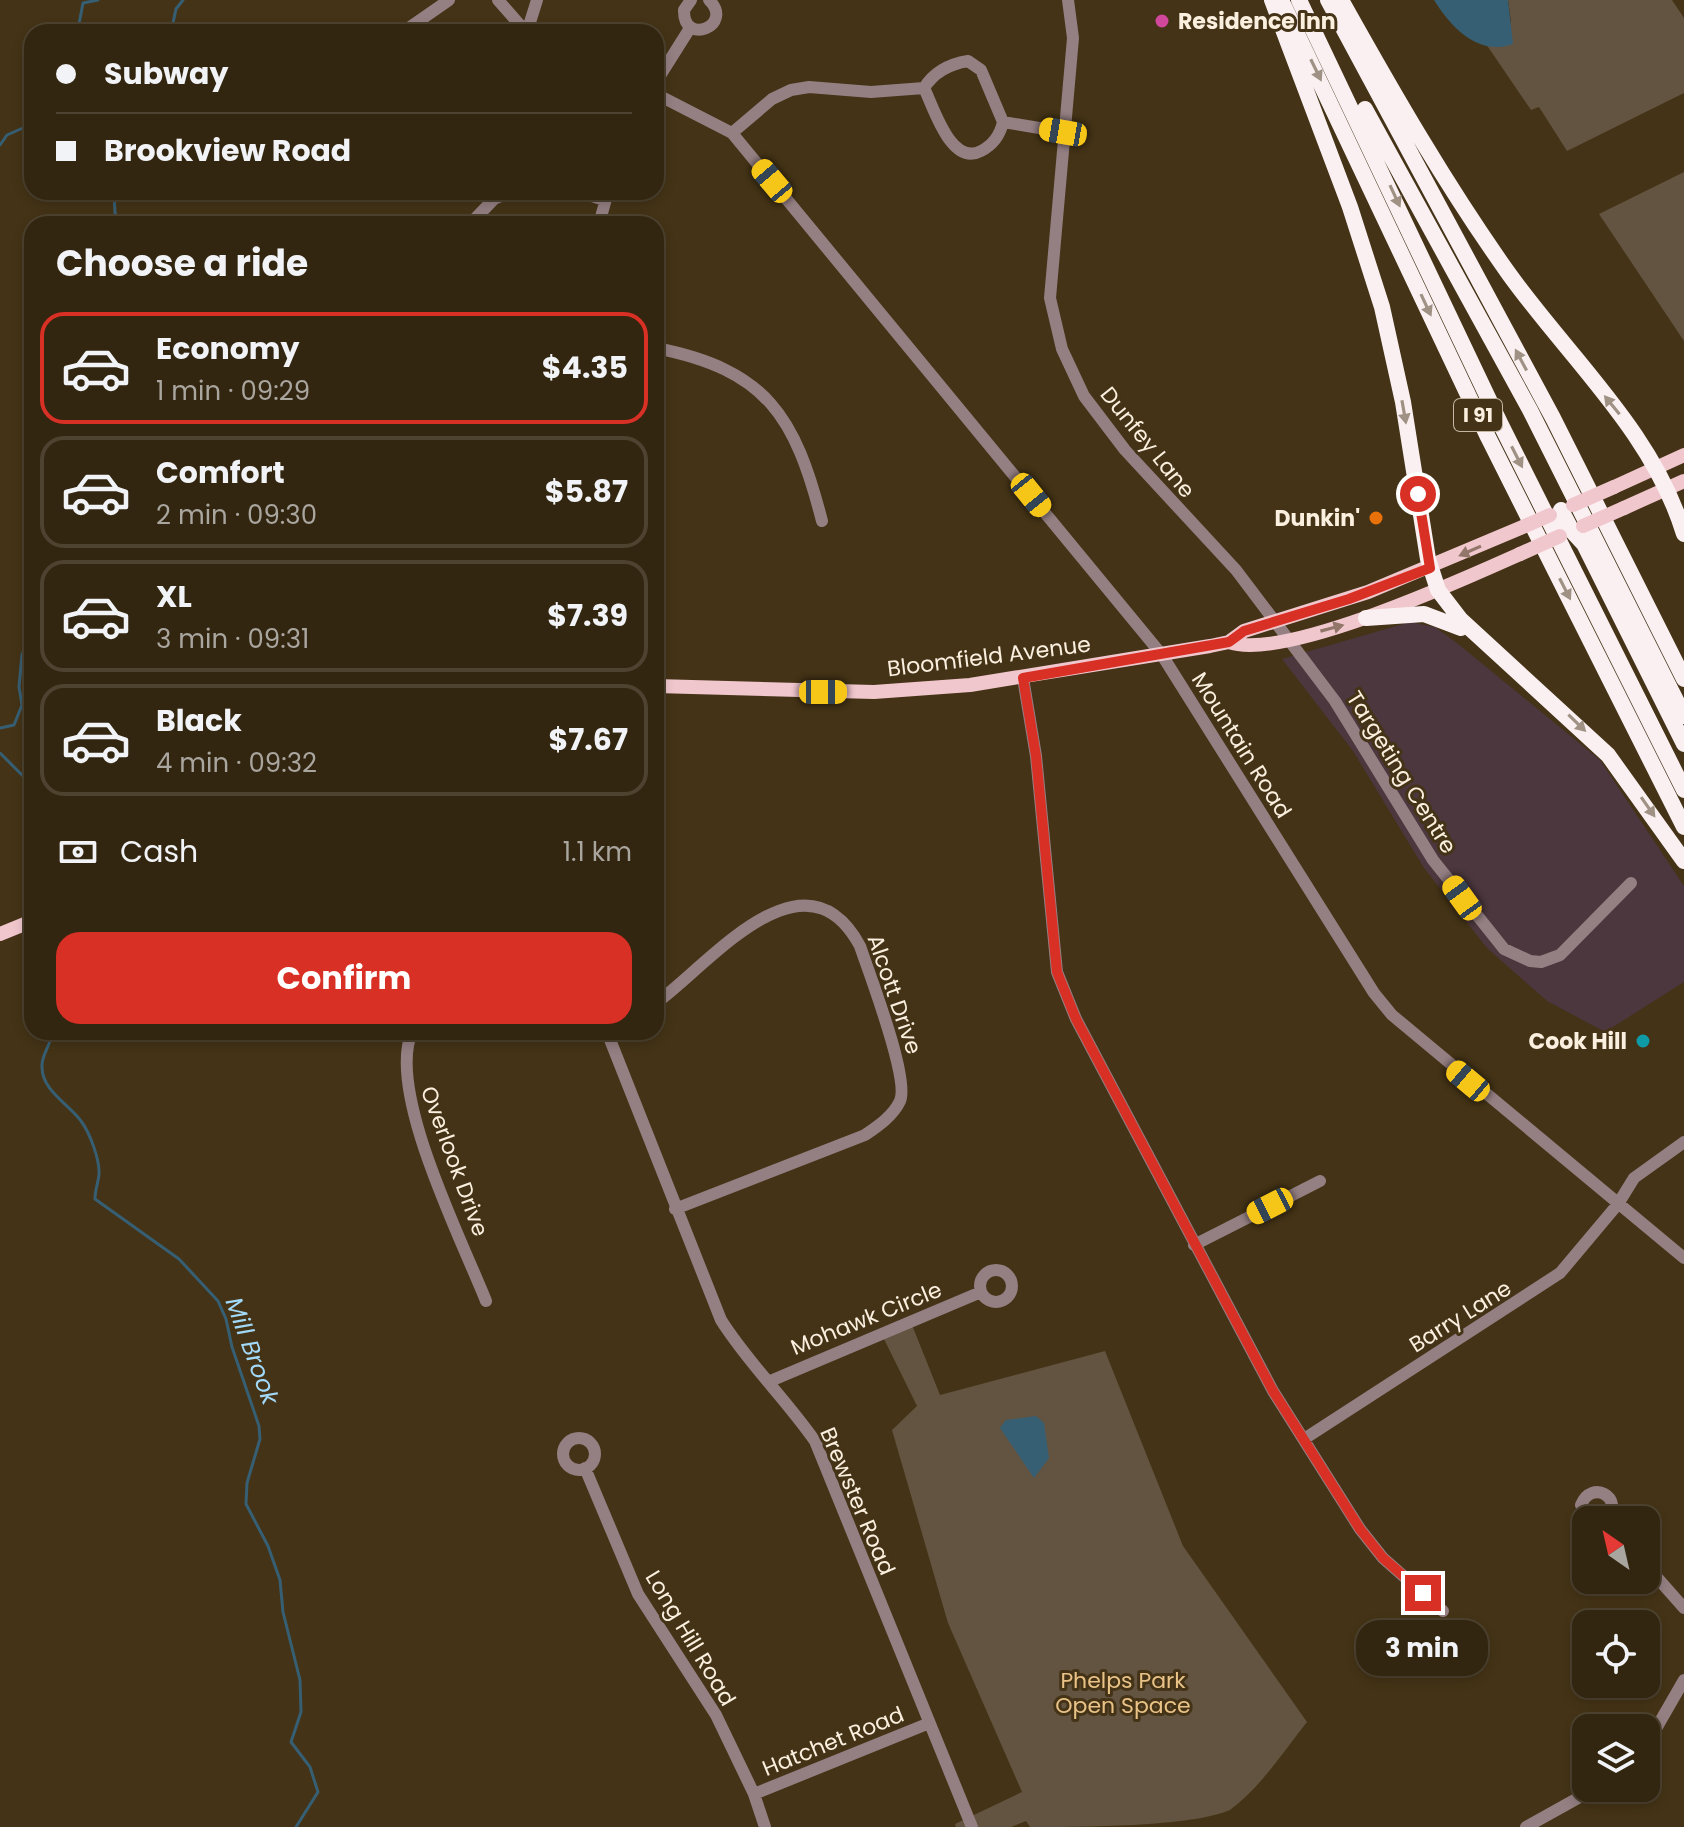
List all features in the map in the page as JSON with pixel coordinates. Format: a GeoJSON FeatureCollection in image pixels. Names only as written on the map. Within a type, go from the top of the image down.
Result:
{"type":"FeatureCollection","features":[{"type":"Feature","properties":{"kind":"highway"},"geometry":{"type":"LineString","coordinates":[[1272,0],[1350,207],[1382,307],[1403,402],[1430,568],[1438,590],[1453,613],[1598,744],[1638,793],[1684,861]]}},
{"type":"Feature","properties":{"kind":"highway","name":"I 91"},"geometry":{"type":"LineString","coordinates":[[1281,0],[1483,427],[1684,827]]}},
{"type":"Feature","properties":{"kind":"highway"},"geometry":{"type":"LineString","coordinates":[[1299,0],[1500,423],[1684,790]]}},
{"type":"Feature","properties":{"kind":"highway"},"geometry":{"type":"LineString","coordinates":[[1310,0],[1395,165],[1535,419],[1684,716]]}},
{"type":"Feature","properties":{"kind":"highway"},"geometry":{"type":"LineString","coordinates":[[1328,0],[1558,429],[1684,679]]}},
{"type":"Feature","properties":{"kind":"highway"},"geometry":{"type":"LineString","coordinates":[[1341,0],[1493,251],[1658,467],[1676,485],[1684,534]]}},
{"type":"Feature","properties":{"kind":"highway"},"geometry":{"type":"LineString","coordinates":[[1561,510],[1588,551],[1684,744]]}},
{"type":"Feature","properties":{"kind":"highway"},"geometry":{"type":"LineString","coordinates":[[1572,531],[1573,547],[1684,766]]}},
{"type":"Feature","properties":{"kind":"highway"},"geometry":{"type":"LineString","coordinates":[[1366,618],[1424,614],[1475,633]]}},
{"type":"Feature","properties":{"kind":"main road","name":"Bloomfield Avenue"},"geometry":{"type":"LineString","coordinates":[[1229,642],[1244,631],[1358,596],[1430,568],[1684,455]]}},
{"type":"Feature","properties":{"kind":"main road","name":"Bloomfield Avenue"},"geometry":{"type":"LineString","coordinates":[[664,686],[874,692],[1023,678],[1229,642],[1245,646],[1286,639],[1366,618],[1438,590],[1676,485]]}},
{"type":"Feature","properties":{"kind":"main road"},"geometry":{"type":"LineString","coordinates":[[1358,596],[1366,618]]}},
{"type":"Feature","properties":{"kind":"main road"},"geometry":{"type":"LineString","coordinates":[[0,934],[24,924]]}},
{"type":"Feature","properties":{"kind":"street"},"geometry":{"type":"LineString","coordinates":[[414,24],[449,0]]}},
{"type":"Feature","properties":{"kind":"street"},"geometry":{"type":"LineString","coordinates":[[498,0],[520,24]]}},
{"type":"Feature","properties":{"kind":"street"},"geometry":{"type":"LineString","coordinates":[[530,24],[537,0]]}},
{"type":"Feature","properties":{"kind":"street"},"geometry":{"type":"LineString","coordinates":[[691,0],[683,16],[690,28],[700,31],[714,25],[717,10],[709,0]]}},
{"type":"Feature","properties":{"kind":"street","name":"Dunfey Lane"},"geometry":{"type":"LineString","coordinates":[[1068,0],[1073,38],[1050,298],[1062,349],[1084,396],[1125,450],[1193,528],[1228,560],[1286,639]]}},
{"type":"Feature","properties":{"kind":"street"},"geometry":{"type":"LineString","coordinates":[[664,69],[690,28]]}},
{"type":"Feature","properties":{"kind":"street"},"geometry":{"type":"LineString","coordinates":[[924,88],[932,75],[955,63],[975,64],[981,70],[1003,122]]}},
{"type":"Feature","properties":{"kind":"street"},"geometry":{"type":"LineString","coordinates":[[732,133],[772,99],[791,90],[809,87],[871,92],[924,88]]}},
{"type":"Feature","properties":{"kind":"street"},"geometry":{"type":"LineString","coordinates":[[924,88],[952,144],[963,154],[974,155],[990,147],[1003,122]]}},
{"type":"Feature","properties":{"kind":"street","name":"Mountain Road"},"geometry":{"type":"LineString","coordinates":[[664,98],[732,133],[1162,655],[1374,993],[1414,1036],[1684,1258]]}},
{"type":"Feature","properties":{"kind":"street"},"geometry":{"type":"LineString","coordinates":[[1003,122],[1063,132]]}},
{"type":"Feature","properties":{"kind":"street"},"geometry":{"type":"LineString","coordinates":[[478,216],[493,200]]}},
{"type":"Feature","properties":{"kind":"street"},"geometry":{"type":"LineString","coordinates":[[664,350],[702,357],[742,377],[775,406],[803,453],[822,521]]}},
{"type":"Feature","properties":{"kind":"street","name":"Targeting Centre"},"geometry":{"type":"LineString","coordinates":[[1286,639],[1347,717],[1433,860],[1504,949],[1530,961],[1541,962],[1560,955],[1631,883]]}},
{"type":"Feature","properties":{"kind":"street"},"geometry":{"type":"LineString","coordinates":[[1023,678],[1036,756],[1057,972],[1076,1019],[1273,1391],[1360,1529],[1383,1558],[1443,1611]]}},
{"type":"Feature","properties":{"kind":"street","name":"Alcott Drive"},"geometry":{"type":"LineString","coordinates":[[664,996],[714,951],[754,921],[786,909],[812,906],[842,921],[860,946],[902,1074],[902,1099],[886,1120],[865,1135],[675,1209]]}},
{"type":"Feature","properties":{"kind":"street","name":"Overlook Drive"},"geometry":{"type":"LineString","coordinates":[[408,1040],[406,1082],[418,1128],[486,1301]]}},
{"type":"Feature","properties":{"kind":"street","name":"Brewster Road"},"geometry":{"type":"LineString","coordinates":[[610,1040],[721,1320],[745,1359],[768,1382],[815,1441],[927,1724],[972,1827]]}},
{"type":"Feature","properties":{"kind":"street","name":"Barry Lane"},"geometry":{"type":"LineString","coordinates":[[1304,1439],[1549,1281],[1579,1254],[1634,1178],[1684,1142]]}},
{"type":"Feature","properties":{"kind":"street"},"geometry":{"type":"LineString","coordinates":[[1194,1245],[1320,1181]]}},
{"type":"Feature","properties":{"kind":"street","name":"Mohawk Circle"},"geometry":{"type":"LineString","coordinates":[[768,1382],[981,1292]]}},
{"type":"Feature","properties":{"kind":"street","name":"Long Hill Road"},"geometry":{"type":"LineString","coordinates":[[585,1468],[638,1594],[691,1673],[754,1794],[765,1827]]}},
{"type":"Feature","properties":{"kind":"street"},"geometry":{"type":"LineString","coordinates":[[1581,1506],[1586,1496],[1595,1491],[1605,1493],[1612,1506]]}},
{"type":"Feature","properties":{"kind":"street"},"geometry":{"type":"LineString","coordinates":[[1660,1581],[1684,1608]]}},
{"type":"Feature","properties":{"kind":"street"},"geometry":{"type":"LineString","coordinates":[[1660,1722],[1684,1680]]}},
{"type":"Feature","properties":{"kind":"street","name":"Hatchet Road"},"geometry":{"type":"LineString","coordinates":[[754,1794],[927,1724]]}},
{"type":"Feature","properties":{"kind":"street"},"geometry":{"type":"LineString","coordinates":[[1526,1827],[1572,1801]]}},
{"type":"Feature","properties":{"kind":"shaded area"},"geometry":{"type":"Polygon","coordinates":[[[1410,622],[1435,627],[1600,760],[1684,886],[1684,982],[1605,1032],[1547,1001],[1487,948],[1424,868],[1353,751],[1282,659],[1410,622]]]}},
{"type":"Feature","properties":{"kind":"green space"},"geometry":{"type":"Polygon","coordinates":[[[1508,0],[1672,0],[1684,18],[1684,93],[1567,151],[1539,107],[1531,110],[1486,44],[1492,45],[1511,22],[1508,0]]]}},
{"type":"Feature","properties":{"kind":"green space"},"geometry":{"type":"Polygon","coordinates":[[[1684,172],[1684,341],[1599,214],[1684,172]]]}},
{"type":"Feature","properties":{"kind":"green space","name":"Phelps Park Open Space"},"geometry":{"type":"Polygon","coordinates":[[[912,1325],[940,1395],[1105,1351],[1183,1546],[1307,1722],[1262,1780],[1230,1810],[1189,1820],[1134,1825],[1030,1827],[1026,1821],[1011,1827],[956,1827],[955,1824],[1022,1792],[948,1623],[892,1430],[917,1406],[883,1337],[912,1325]]]}},
{"type":"Feature","properties":{"kind":"water"},"geometry":{"type":"Polygon","coordinates":[[[1434,0],[1508,0],[1513,44],[1488,46],[1466,37],[1448,20],[1434,0]]]}},
{"type":"Feature","properties":{"kind":"water"},"geometry":{"type":"Polygon","coordinates":[[[1036,1416],[1044,1423],[1049,1458],[1034,1478],[1000,1428],[1006,1420],[1036,1416]]]}},
{"type":"Feature","properties":{"kind":"waterway"},"geometry":{"type":"LineString","coordinates":[[79,24],[83,3],[98,0]]}},
{"type":"Feature","properties":{"kind":"waterway","name":"Mill Brook"},"geometry":{"type":"LineString","coordinates":[[173,24],[176,9],[183,0]]}},
{"type":"Feature","properties":{"kind":"waterway"},"geometry":{"type":"LineString","coordinates":[[0,145],[7,135],[24,128]]}},
{"type":"Feature","properties":{"kind":"waterway","name":"Mill Brook"},"geometry":{"type":"LineString","coordinates":[[114,200],[117,216]]}},
{"type":"Feature","properties":{"kind":"waterway","name":"Mill Brook"},"geometry":{"type":"LineString","coordinates":[[0,728],[14,725],[22,705],[19,687],[24,649]]}},
{"type":"Feature","properties":{"kind":"waterway","name":"Mill Brook"},"geometry":{"type":"LineString","coordinates":[[0,753],[24,777]]}},
{"type":"Feature","properties":{"kind":"waterway","name":"Mill Brook"},"geometry":{"type":"LineString","coordinates":[[50,1040],[42,1063],[43,1076],[51,1090],[81,1121],[91,1139],[99,1169],[95,1199],[179,1259],[218,1301],[226,1319],[232,1347],[259,1426],[260,1439],[247,1483],[246,1504],[268,1546],[280,1580],[283,1612],[300,1680],[301,1712],[291,1742],[310,1767],[318,1792],[296,1827]]}},
{"type":"Feature","properties":{"kind":"place","name":"Residence Inn"},"geometry":{"type":"Point","coordinates":[1162,21]}},
{"type":"Feature","properties":{"kind":"place","name":"Dunkin'"},"geometry":{"type":"Point","coordinates":[1376,518]}},
{"type":"Feature","properties":{"kind":"place","name":"Cook Hill"},"geometry":{"type":"Point","coordinates":[1643,1041]}},
{"type":"Feature","properties":{"kind":"route"},"geometry":{"type":"LineString","coordinates":[[1418,494],[1430,568],[1349,599],[1244,631],[1229,642],[1023,678],[1036,756],[1057,972],[1076,1019],[1273,1391],[1360,1529],[1383,1558],[1423,1593]]}}]}
